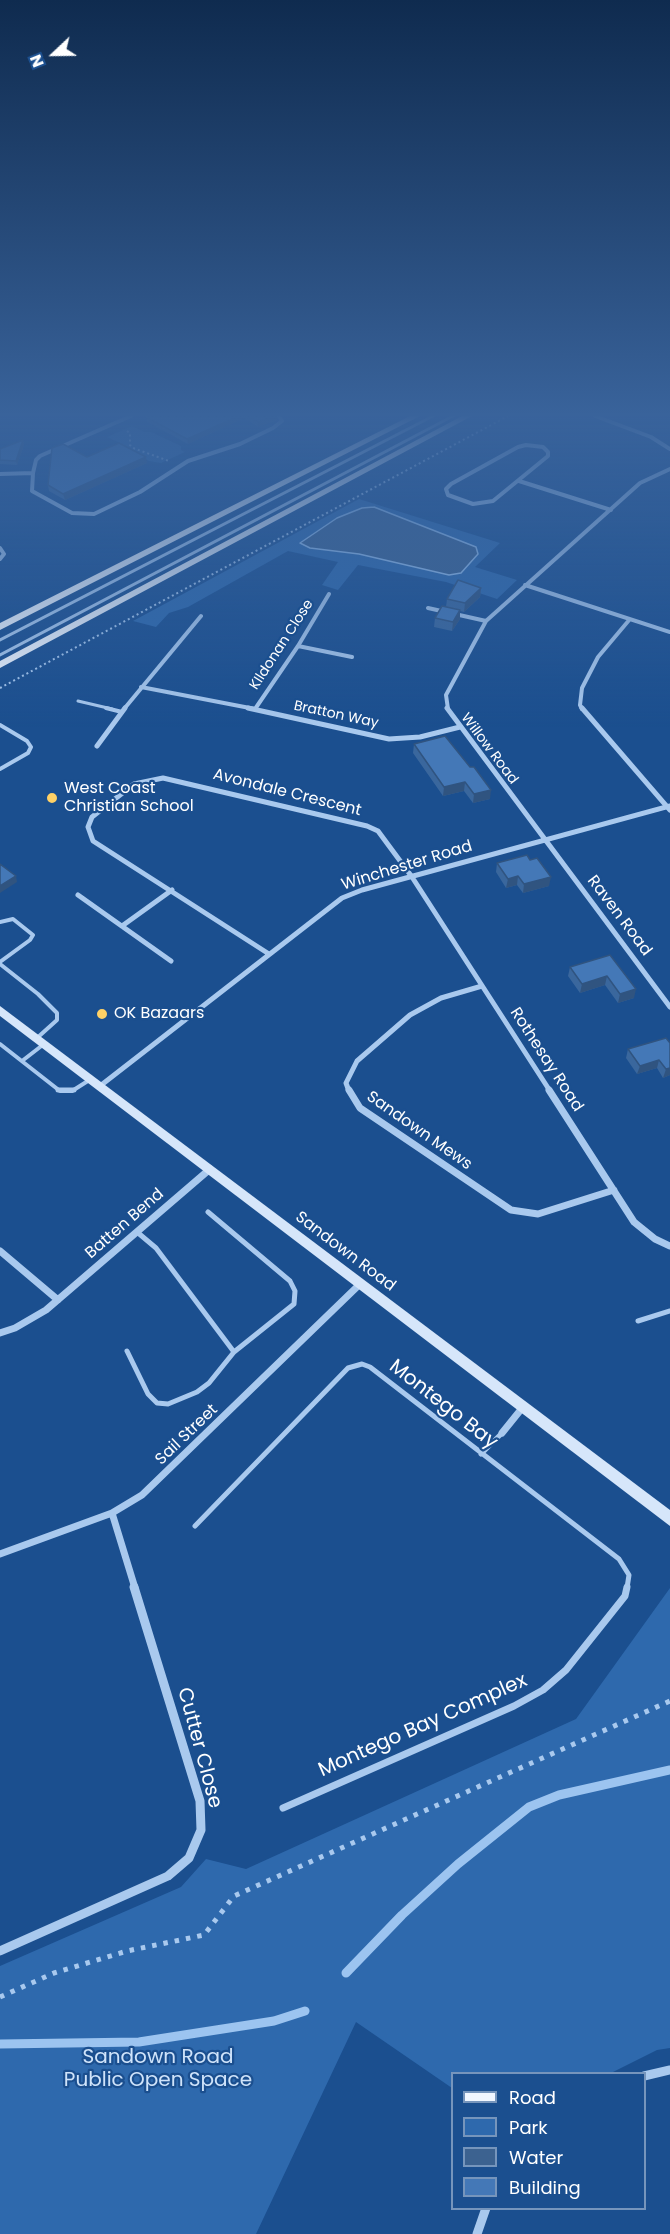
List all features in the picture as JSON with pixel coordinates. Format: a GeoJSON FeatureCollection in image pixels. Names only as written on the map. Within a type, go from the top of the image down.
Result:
{"type":"FeatureCollection","features":[{"type":"Feature","properties":{"kind":"main road"},"geometry":{"type":"LineString","coordinates":[[0,627],[210,520]]}},
{"type":"Feature","properties":{"kind":"main road"},"geometry":{"type":"LineString","coordinates":[[0,665],[272,520]]}},
{"type":"Feature","properties":{"kind":"street","name":"Willow Road"},"geometry":{"type":"LineString","coordinates":[[547,841],[446,707],[446,695],[486,621],[598,520]]}},
{"type":"Feature","properties":{"kind":"street"},"geometry":{"type":"LineString","coordinates":[[0,548],[3,554],[0,559]]}},
{"type":"Feature","properties":{"kind":"street"},"geometry":{"type":"LineString","coordinates":[[525,585],[670,632]]}},
{"type":"Feature","properties":{"kind":"street","name":"KIldonan Close"},"geometry":{"type":"LineString","coordinates":[[255,709],[298,646],[329,594]]}},
{"type":"Feature","properties":{"kind":"street"},"geometry":{"type":"LineString","coordinates":[[428,608],[486,621]]}},
{"type":"Feature","properties":{"kind":"street"},"geometry":{"type":"LineString","coordinates":[[97,746],[141,687],[201,616]]}},
{"type":"Feature","properties":{"kind":"street"},"geometry":{"type":"LineString","coordinates":[[630,619],[598,657],[582,688],[580,705],[585,714],[669,807]]}},
{"type":"Feature","properties":{"kind":"street"},"geometry":{"type":"LineString","coordinates":[[298,646],[351,657]]}},
{"type":"Feature","properties":{"kind":"street","name":"Bratton Way"},"geometry":{"type":"LineString","coordinates":[[141,687],[255,709],[389,739],[420,737],[460,727]]}},
{"type":"Feature","properties":{"kind":"street","name":"Avondale Crescent"},"geometry":{"type":"LineString","coordinates":[[269,954],[93,841],[88,827],[92,817],[141,781],[174,780],[367,826],[385,838],[412,877]]}},
{"type":"Feature","properties":{"kind":"street","name":"Winchester Road"},"geometry":{"type":"LineString","coordinates":[[96,1083],[342,898],[669,807]]}},
{"type":"Feature","properties":{"kind":"street","name":"Raven Road"},"geometry":{"type":"LineString","coordinates":[[547,841],[670,1007]]}},
{"type":"Feature","properties":{"kind":"street","name":"Rothesay Road"},"geometry":{"type":"LineString","coordinates":[[412,877],[634,1222],[644,1231],[670,1246]]}},
{"type":"Feature","properties":{"kind":"street"},"geometry":{"type":"LineString","coordinates":[[122,926],[172,891]]}},
{"type":"Feature","properties":{"kind":"street"},"geometry":{"type":"LineString","coordinates":[[78,895],[171,961]]}},
{"type":"Feature","properties":{"kind":"street","name":"Sandown Mews"},"geometry":{"type":"LineString","coordinates":[[482,986],[441,998],[410,1015],[357,1061],[346,1083],[351,1096],[360,1108],[511,1210],[538,1214],[614,1190]]}},
{"type":"Feature","properties":{"kind":"street","name":"Sandown Road"},"geometry":{"type":"LineString","coordinates":[[0,1010],[670,1519]]}},
{"type":"Feature","properties":{"kind":"street","name":"Batten Bend"},"geometry":{"type":"LineString","coordinates":[[0,1333],[33,1319],[58,1300],[210,1169]]}},
{"type":"Feature","properties":{"kind":"street"},"geometry":{"type":"LineString","coordinates":[[0,1251],[58,1300]]}},
{"type":"Feature","properties":{"kind":"street","name":"Sail Street"},"geometry":{"type":"LineString","coordinates":[[0,1554],[112,1513],[142,1495],[360,1284]]}},
{"type":"Feature","properties":{"kind":"street"},"geometry":{"type":"LineString","coordinates":[[502,1433],[523,1407]]}},
{"type":"Feature","properties":{"kind":"street","name":"Cutter Close"},"geometry":{"type":"LineString","coordinates":[[0,1952],[168,1876],[189,1858],[201,1830],[200,1801],[112,1513]]}},
{"type":"Feature","properties":{"kind":"street"},"geometry":{"type":"LineString","coordinates":[[646,2076],[670,2070]]}},
{"type":"Feature","properties":{"kind":"street"},"geometry":{"type":"LineString","coordinates":[[477,2234],[485,2210]]}},
{"type":"Feature","properties":{"kind":"lane"},"geometry":{"type":"LineString","coordinates":[[0,640],[232,520]]}},
{"type":"Feature","properties":{"kind":"lane"},"geometry":{"type":"LineString","coordinates":[[0,654],[255,520]]}},
{"type":"Feature","properties":{"kind":"lane"},"geometry":{"type":"LineString","coordinates":[[78,701],[122,712]]}},
{"type":"Feature","properties":{"kind":"lane"},"geometry":{"type":"LineString","coordinates":[[0,725],[27,741],[31,747],[28,753],[0,769]]}},
{"type":"Feature","properties":{"kind":"lane"},"geometry":{"type":"LineString","coordinates":[[0,922],[13,919],[33,935],[30,940],[0,963],[57,1013],[57,1020],[22,1061]]}},
{"type":"Feature","properties":{"kind":"lane"},"geometry":{"type":"LineString","coordinates":[[0,1044],[64,1092],[96,1083]]}},
{"type":"Feature","properties":{"kind":"lane"},"geometry":{"type":"LineString","coordinates":[[127,1352],[148,1394],[162,1404],[176,1401],[209,1383],[234,1352],[290,1309],[295,1300],[295,1291],[286,1276],[208,1212]]}},
{"type":"Feature","properties":{"kind":"lane"},"geometry":{"type":"LineString","coordinates":[[137,1232],[156,1248],[234,1352]]}},
{"type":"Feature","properties":{"kind":"lane"},"geometry":{"type":"LineString","coordinates":[[638,1321],[670,1311]]}},
{"type":"Feature","properties":{"kind":"lane","name":"Montego Bay"},"geometry":{"type":"LineString","coordinates":[[195,1526],[348,1368],[357,1364],[369,1367],[619,1559],[629,1575]]}},
{"type":"Feature","properties":{"kind":"lane"},"geometry":{"type":"LineString","coordinates":[[482,1454],[502,1433]]}},
{"type":"Feature","properties":{"kind":"lane","name":"Montego Bay Complex"},"geometry":{"type":"LineString","coordinates":[[283,1808],[514,1706],[543,1690],[566,1670],[625,1596],[629,1575]]}},
{"type":"Feature","properties":{"kind":"path"},"geometry":{"type":"LineString","coordinates":[[0,688],[313,520]]}},
{"type":"Feature","properties":{"kind":"path"},"geometry":{"type":"LineString","coordinates":[[0,1997],[54,1973],[127,1951],[204,1935],[234,1896],[670,1701]]}},
{"type":"Feature","properties":{"kind":"green space"},"geometry":{"type":"Polygon","coordinates":[[[320,520],[427,520],[500,543],[475,567],[517,580],[497,599],[446,582],[358,565],[338,590],[322,585],[338,562],[288,551],[188,607],[169,613],[156,627],[133,621],[320,520]]]}},
{"type":"Feature","properties":{"kind":"green space","name":"Sandown Road Public Open Space"},"geometry":{"type":"Polygon","coordinates":[[[670,1588],[670,2048],[657,2050],[613,2072],[451,2072],[451,2087],[356,2022],[256,2234],[0,2234],[0,1966],[181,1887],[206,1859],[246,1869],[576,1719],[670,1588]]]}},
{"type":"Feature","properties":{"kind":"water"},"geometry":{"type":"Polygon","coordinates":[[[334,520],[408,520],[476,547],[478,554],[461,573],[449,575],[359,554],[310,548],[300,543],[334,520]]]}},
{"type":"Feature","properties":{"kind":"building"},"geometry":{"type":"Polygon","coordinates":[[[458,580],[481,588],[465,603],[447,599],[458,580]]]}},
{"type":"Feature","properties":{"kind":"building"},"geometry":{"type":"Polygon","coordinates":[[[442,606],[460,610],[453,622],[435,618],[442,606]]]}},
{"type":"Feature","properties":{"kind":"building"},"geometry":{"type":"Polygon","coordinates":[[[445,736],[470,767],[474,767],[491,790],[474,794],[465,782],[444,787],[414,744],[445,736]]]}},
{"type":"Feature","properties":{"kind":"building"},"geometry":{"type":"Polygon","coordinates":[[[527,855],[530,860],[537,858],[551,877],[524,884],[518,876],[508,879],[497,863],[527,855]]]}},
{"type":"Feature","properties":{"kind":"building"},"geometry":{"type":"Polygon","coordinates":[[[0,864],[16,876],[0,886],[0,864]]]}},
{"type":"Feature","properties":{"kind":"building"},"geometry":{"type":"Polygon","coordinates":[[[610,955],[636,989],[620,994],[607,976],[582,984],[570,967],[610,955]]]}},
{"type":"Feature","properties":{"kind":"building"},"geometry":{"type":"Polygon","coordinates":[[[666,1038],[670,1043],[670,1068],[666,1069],[659,1060],[640,1066],[628,1049],[666,1038]]]}},
{"type":"Feature","properties":{"kind":"waterway"},"geometry":{"type":"LineString","coordinates":[[346,1973],[402,1915],[458,1864],[529,1807],[559,1795],[670,1770]]}},
{"type":"Feature","properties":{"kind":"waterway"},"geometry":{"type":"LineString","coordinates":[[0,2044],[139,2042],[274,2021],[305,2011]]}},
{"type":"Feature","properties":{"kind":"place","name":"West Coast Christian School"},"geometry":{"type":"Point","coordinates":[52,798]}},
{"type":"Feature","properties":{"kind":"place","name":"OK Bazaars"},"geometry":{"type":"Point","coordinates":[102,1014]}}]}
